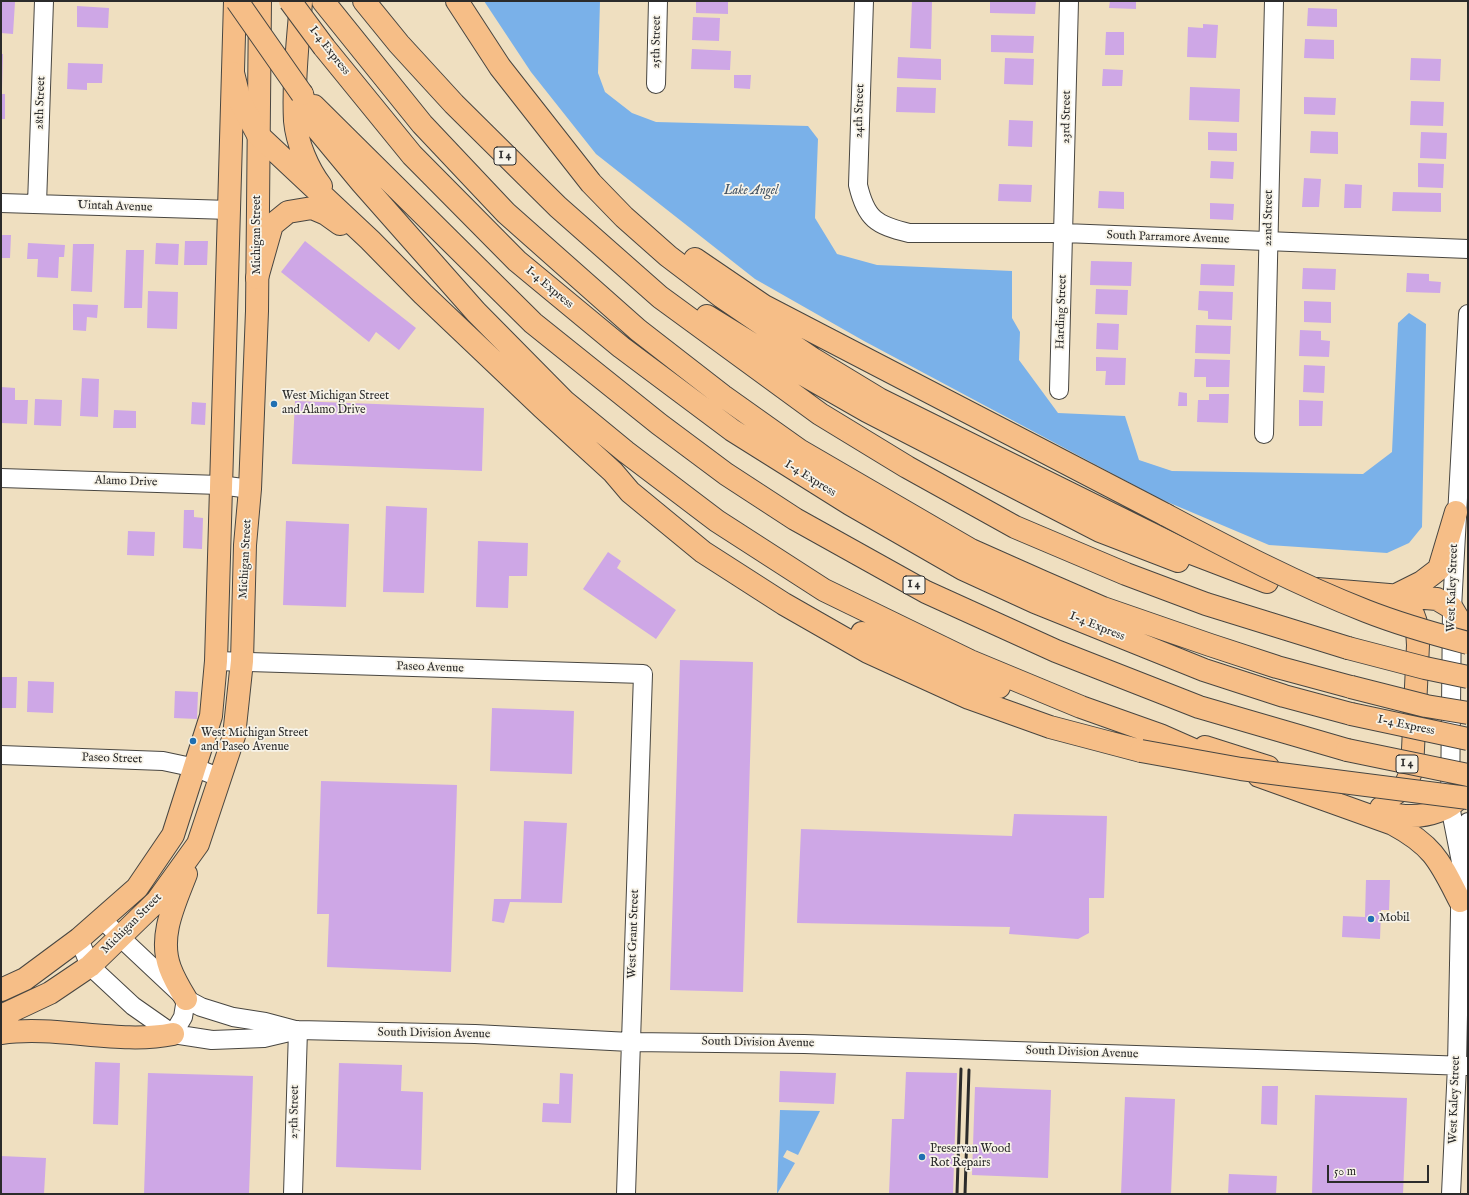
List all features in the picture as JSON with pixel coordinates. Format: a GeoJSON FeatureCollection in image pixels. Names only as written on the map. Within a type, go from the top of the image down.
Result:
{"type":"FeatureCollection","features":[{"type":"Feature","properties":{"kind":"main road","name":"Michigan Street"},"geometry":{"type":"LineString","coordinates":[[1,990],[25,979],[79,939],[137,888],[173,835],[196,768],[211,716],[216,661],[220,485],[236,1]]}},
{"type":"Feature","properties":{"kind":"main road","name":"I 4"},"geometry":{"type":"LineString","coordinates":[[236,1],[302,94],[533,323],[665,429],[726,474],[795,519],[926,592],[1056,651],[1200,707],[1347,750],[1468,775]]}},
{"type":"Feature","properties":{"kind":"main road","name":"Michigan Street"},"geometry":{"type":"LineString","coordinates":[[1,1016],[50,993],[90,966],[157,901],[198,844],[234,736],[242,661],[245,545],[250,489],[258,278],[260,1]]}},
{"type":"Feature","properties":{"kind":"main road","name":"I-4 Express"},"geometry":{"type":"LineString","coordinates":[[290,1],[324,47],[412,155],[517,261],[621,347],[732,430],[850,504],[964,569],[1035,602],[1204,670],[1284,696],[1351,714],[1468,739]]}},
{"type":"Feature","properties":{"kind":"main road"},"geometry":{"type":"LineString","coordinates":[[301,1],[297,46],[295,122],[300,146],[317,181],[350,221]]}},
{"type":"Feature","properties":{"kind":"main road","name":"I 4"},"geometry":{"type":"LineString","coordinates":[[364,1],[399,44],[471,121],[558,207],[660,297],[820,414],[907,467],[1015,527],[1126,574],[1206,604],[1348,648],[1425,668],[1468,677]]}},
{"type":"Feature","properties":{"kind":"main road"},"geometry":{"type":"LineString","coordinates":[[457,1],[500,67],[535,110],[590,183],[624,217],[668,256],[722,297],[813,359],[879,399],[1098,509],[1186,551],[1267,582]]}},
{"type":"Feature","properties":{"kind":"main road","name":"I-4 Express"},"geometry":{"type":"LineString","coordinates":[[325,4],[422,124],[506,213],[638,330],[723,396],[799,450],[971,550],[1103,608],[1277,667],[1426,706],[1468,713]]}},
{"type":"Feature","properties":{"kind":"main road"},"geometry":{"type":"LineString","coordinates":[[234,73],[240,101],[258,135],[350,221],[423,294],[543,408],[613,472],[630,492],[703,552],[784,604],[868,652],[969,698],[1007,713],[1050,727],[1141,751],[1241,769],[1459,802]]}},
{"type":"Feature","properties":{"kind":"main road"},"geometry":{"type":"LineString","coordinates":[[302,94],[309,119],[392,218],[476,312],[564,400],[626,452],[717,522],[824,590],[970,661],[1081,707],[1160,735],[1221,762],[1393,824],[1412,834],[1426,845],[1437,858],[1460,901]]}},
{"type":"Feature","properties":{"kind":"main road"},"geometry":{"type":"LineString","coordinates":[[535,110],[578,154],[675,245],[764,306],[1251,560],[1366,611],[1468,643]]}},
{"type":"Feature","properties":{"kind":"main road"},"geometry":{"type":"LineString","coordinates":[[258,278],[272,225],[288,212],[312,208],[326,214],[338,222],[423,294]]}},
{"type":"Feature","properties":{"kind":"main road"},"geometry":{"type":"LineString","coordinates":[[660,297],[702,312],[782,363],[866,412],[1100,531],[1139,547],[1200,568],[1267,582],[1312,589],[1437,598],[1452,608],[1468,636]]}},
{"type":"Feature","properties":{"kind":"main road"},"geometry":{"type":"LineString","coordinates":[[613,472],[634,484],[694,532],[726,555],[868,636],[986,684],[1081,707]]}},
{"type":"Feature","properties":{"kind":"main road"},"geometry":{"type":"LineString","coordinates":[[1398,594],[1422,582],[1439,569],[1456,512]]}},
{"type":"Feature","properties":{"kind":"main road"},"geometry":{"type":"LineString","coordinates":[[1355,592],[1406,606],[1412,612],[1417,632],[1412,770],[1404,788],[1388,799],[1366,802]]}},
{"type":"Feature","properties":{"kind":"main road"},"geometry":{"type":"LineString","coordinates":[[1160,735],[1224,752],[1366,802],[1396,815],[1418,816],[1459,802],[1468,782]]}},
{"type":"Feature","properties":{"kind":"main road"},"geometry":{"type":"LineString","coordinates":[[186,999],[170,968],[166,942],[168,920],[198,844]]}},
{"type":"Feature","properties":{"kind":"main road"},"geometry":{"type":"LineString","coordinates":[[1,1033],[50,1031],[152,1038],[173,1034]]}},
{"type":"Feature","properties":{"kind":"street","name":"28th Street"},"geometry":{"type":"LineString","coordinates":[[37,204],[44,1]]}},
{"type":"Feature","properties":{"kind":"street","name":"25th Street"},"geometry":{"type":"LineString","coordinates":[[656,84],[658,1]]}},
{"type":"Feature","properties":{"kind":"street","name":"24th Street"},"geometry":{"type":"LineString","coordinates":[[864,1],[858,185],[863,204],[872,217]]}},
{"type":"Feature","properties":{"kind":"street","name":"23rd Street"},"geometry":{"type":"LineString","coordinates":[[1064,233],[1069,1]]}},
{"type":"Feature","properties":{"kind":"street","name":"22nd Street"},"geometry":{"type":"LineString","coordinates":[[1264,434],[1274,1]]}},
{"type":"Feature","properties":{"kind":"street","name":"Uintah Avenue"},"geometry":{"type":"LineString","coordinates":[[1,203],[230,210]]}},
{"type":"Feature","properties":{"kind":"street","name":"South Parramore Avenue"},"geometry":{"type":"LineString","coordinates":[[872,217],[885,227],[909,233],[1064,233],[1468,250]]}},
{"type":"Feature","properties":{"kind":"street","name":"Harding Street"},"geometry":{"type":"LineString","coordinates":[[1059,390],[1064,233]]}},
{"type":"Feature","properties":{"kind":"street","name":"West Kaley Street"},"geometry":{"type":"LineString","coordinates":[[1464,862],[1459,802],[1452,608],[1456,512],[1468,314]]}},
{"type":"Feature","properties":{"kind":"street","name":"Alamo Drive"},"geometry":{"type":"LineString","coordinates":[[1,478],[220,485],[250,489]]}},
{"type":"Feature","properties":{"kind":"street","name":"Paseo Avenue"},"geometry":{"type":"LineString","coordinates":[[216,661],[643,674]]}},
{"type":"Feature","properties":{"kind":"street","name":"West Grant Street"},"geometry":{"type":"LineString","coordinates":[[626,1194],[643,674]]}},
{"type":"Feature","properties":{"kind":"street","name":"Paseo Street"},"geometry":{"type":"LineString","coordinates":[[1,755],[163,761],[196,768],[221,778]]}},
{"type":"Feature","properties":{"kind":"street","name":"West Kaley Street"},"geometry":{"type":"LineString","coordinates":[[1451,1194],[1463,1066],[1460,901],[1468,822]]}},
{"type":"Feature","properties":{"kind":"street","name":"South Division Avenue"},"geometry":{"type":"LineString","coordinates":[[102,919],[186,999],[201,1007],[233,1017],[265,1022],[298,1030],[475,1034],[630,1042],[769,1043],[1463,1066]]}},
{"type":"Feature","properties":{"kind":"street","name":"South Division Avenue"},"geometry":{"type":"LineString","coordinates":[[79,939],[90,966],[133,1006],[173,1034],[212,1040],[264,1038],[298,1030]]}},
{"type":"Feature","properties":{"kind":"street"},"geometry":{"type":"LineString","coordinates":[[173,1034],[183,1017],[186,999]]}},
{"type":"Feature","properties":{"kind":"street","name":"27th Street"},"geometry":{"type":"LineString","coordinates":[[293,1194],[298,1030]]}},
{"type":"Feature","properties":{"kind":"water","name":"Lake Angel"},"geometry":{"type":"Polygon","coordinates":[[[484,1],[600,1],[598,73],[605,92],[632,113],[656,122],[808,126],[818,139],[815,218],[837,254],[877,265],[1012,271],[1012,318],[1020,332],[1019,360],[1058,413],[1125,416],[1139,460],[1172,471],[1363,474],[1392,452],[1398,323],[1409,313],[1426,324],[1422,527],[1409,543],[1387,553],[1269,545],[1158,498],[864,341],[755,279],[596,154],[531,72],[484,1]]]}},
{"type":"Feature","properties":{"kind":"water"},"geometry":{"type":"Polygon","coordinates":[[[780,1110],[820,1111],[798,1155],[787,1150],[783,1157],[795,1163],[777,1194],[780,1110]]]}},
{"type":"Feature","properties":{"kind":"building"},"geometry":{"type":"Polygon","coordinates":[[[1,1],[15,2],[13,34],[1,33],[1,1]]]}},
{"type":"Feature","properties":{"kind":"building"},"geometry":{"type":"Polygon","coordinates":[[[696,1],[728,1],[728,14],[696,13],[696,1]]]}},
{"type":"Feature","properties":{"kind":"building"},"geometry":{"type":"Polygon","coordinates":[[[912,1],[932,1],[931,49],[910,48],[912,1]]]}},
{"type":"Feature","properties":{"kind":"building"},"geometry":{"type":"Polygon","coordinates":[[[990,1],[1036,1],[1035,14],[990,13],[990,1]]]}},
{"type":"Feature","properties":{"kind":"building"},"geometry":{"type":"Polygon","coordinates":[[[1110,1],[1136,1],[1136,9],[1109,8],[1110,1]]]}},
{"type":"Feature","properties":{"kind":"building"},"geometry":{"type":"Polygon","coordinates":[[[77,6],[109,8],[108,28],[77,27],[77,6]]]}},
{"type":"Feature","properties":{"kind":"building"},"geometry":{"type":"Polygon","coordinates":[[[1308,8],[1337,9],[1337,27],[1307,26],[1308,8]]]}},
{"type":"Feature","properties":{"kind":"building"},"geometry":{"type":"Polygon","coordinates":[[[693,17],[720,18],[719,41],[692,40],[693,17]]]}},
{"type":"Feature","properties":{"kind":"building"},"geometry":{"type":"Polygon","coordinates":[[[1203,24],[1218,25],[1216,58],[1187,57],[1188,27],[1203,28],[1203,24]]]}},
{"type":"Feature","properties":{"kind":"building"},"geometry":{"type":"Polygon","coordinates":[[[1106,32],[1124,32],[1124,55],[1105,55],[1106,32]]]}},
{"type":"Feature","properties":{"kind":"building"},"geometry":{"type":"Polygon","coordinates":[[[991,35],[1034,36],[1033,53],[991,52],[991,35]]]}},
{"type":"Feature","properties":{"kind":"building"},"geometry":{"type":"Polygon","coordinates":[[[1305,39],[1334,40],[1334,59],[1304,58],[1305,39]]]}},
{"type":"Feature","properties":{"kind":"building"},"geometry":{"type":"Polygon","coordinates":[[[692,49],[731,51],[730,70],[691,69],[692,49]]]}},
{"type":"Feature","properties":{"kind":"building"},"geometry":{"type":"Polygon","coordinates":[[[1,54],[3,54],[2,89],[1,89],[1,54]]]}},
{"type":"Feature","properties":{"kind":"building"},"geometry":{"type":"Polygon","coordinates":[[[898,57],[941,59],[941,80],[897,78],[898,57]]]}},
{"type":"Feature","properties":{"kind":"building"},"geometry":{"type":"Polygon","coordinates":[[[1005,58],[1034,59],[1033,85],[1004,84],[1005,58]]]}},
{"type":"Feature","properties":{"kind":"building"},"geometry":{"type":"Polygon","coordinates":[[[1411,58],[1441,59],[1440,81],[1410,80],[1411,58]]]}},
{"type":"Feature","properties":{"kind":"building"},"geometry":{"type":"Polygon","coordinates":[[[68,63],[103,64],[102,83],[87,83],[87,90],[67,89],[68,63]]]}},
{"type":"Feature","properties":{"kind":"building"},"geometry":{"type":"Polygon","coordinates":[[[1103,69],[1123,70],[1122,86],[1102,86],[1103,69]]]}},
{"type":"Feature","properties":{"kind":"building"},"geometry":{"type":"Polygon","coordinates":[[[734,75],[751,75],[750,89],[734,88],[734,75]]]}},
{"type":"Feature","properties":{"kind":"building"},"geometry":{"type":"Polygon","coordinates":[[[897,87],[936,88],[935,113],[896,112],[897,87]]]}},
{"type":"Feature","properties":{"kind":"building"},"geometry":{"type":"Polygon","coordinates":[[[1190,87],[1240,89],[1239,122],[1189,120],[1190,87]]]}},
{"type":"Feature","properties":{"kind":"building"},"geometry":{"type":"Polygon","coordinates":[[[1,94],[5,94],[5,119],[1,119],[1,94]]]}},
{"type":"Feature","properties":{"kind":"building"},"geometry":{"type":"Polygon","coordinates":[[[1304,97],[1336,98],[1335,115],[1304,114],[1304,97]]]}},
{"type":"Feature","properties":{"kind":"building"},"geometry":{"type":"Polygon","coordinates":[[[1411,101],[1444,102],[1443,126],[1410,125],[1411,101]]]}},
{"type":"Feature","properties":{"kind":"building"},"geometry":{"type":"Polygon","coordinates":[[[1009,120],[1033,121],[1032,147],[1008,146],[1009,120]]]}},
{"type":"Feature","properties":{"kind":"building"},"geometry":{"type":"Polygon","coordinates":[[[1311,131],[1338,132],[1338,154],[1310,153],[1311,131]]]}},
{"type":"Feature","properties":{"kind":"building"},"geometry":{"type":"Polygon","coordinates":[[[1208,132],[1237,133],[1237,151],[1208,150],[1208,132]]]}},
{"type":"Feature","properties":{"kind":"building"},"geometry":{"type":"Polygon","coordinates":[[[1421,132],[1447,133],[1446,159],[1420,158],[1421,132]]]}},
{"type":"Feature","properties":{"kind":"building"},"geometry":{"type":"Polygon","coordinates":[[[1211,161],[1234,162],[1233,179],[1210,178],[1211,161]]]}},
{"type":"Feature","properties":{"kind":"building"},"geometry":{"type":"Polygon","coordinates":[[[1418,163],[1444,164],[1443,188],[1418,187],[1418,163]]]}},
{"type":"Feature","properties":{"kind":"building"},"geometry":{"type":"Polygon","coordinates":[[[1304,178],[1321,179],[1319,207],[1302,207],[1304,178]]]}},
{"type":"Feature","properties":{"kind":"building"},"geometry":{"type":"Polygon","coordinates":[[[999,184],[1032,185],[1031,202],[998,201],[999,184]]]}},
{"type":"Feature","properties":{"kind":"building"},"geometry":{"type":"Polygon","coordinates":[[[1345,184],[1362,185],[1361,208],[1344,208],[1345,184]]]}},
{"type":"Feature","properties":{"kind":"building"},"geometry":{"type":"Polygon","coordinates":[[[1099,191],[1124,192],[1124,209],[1098,208],[1099,191]]]}},
{"type":"Feature","properties":{"kind":"building"},"geometry":{"type":"Polygon","coordinates":[[[1393,192],[1441,193],[1441,212],[1392,211],[1393,192]]]}},
{"type":"Feature","properties":{"kind":"building"},"geometry":{"type":"Polygon","coordinates":[[[1210,203],[1234,204],[1233,220],[1210,219],[1210,203]]]}},
{"type":"Feature","properties":{"kind":"building"},"geometry":{"type":"Polygon","coordinates":[[[1,235],[11,235],[10,258],[1,258],[1,235]]]}},
{"type":"Feature","properties":{"kind":"building"},"geometry":{"type":"Polygon","coordinates":[[[185,241],[208,241],[207,265],[184,265],[185,241]]]}},
{"type":"Feature","properties":{"kind":"building"},"geometry":{"type":"Polygon","coordinates":[[[305,241],[416,328],[399,350],[376,332],[369,342],[281,272],[305,241]]]}},
{"type":"Feature","properties":{"kind":"building"},"geometry":{"type":"Polygon","coordinates":[[[28,243],[65,245],[64,257],[59,257],[58,278],[37,277],[38,259],[27,259],[28,243]]]}},
{"type":"Feature","properties":{"kind":"building"},"geometry":{"type":"Polygon","coordinates":[[[156,243],[179,244],[178,265],[155,264],[156,243]]]}},
{"type":"Feature","properties":{"kind":"building"},"geometry":{"type":"Polygon","coordinates":[[[73,244],[94,244],[92,292],[71,291],[73,244]]]}},
{"type":"Feature","properties":{"kind":"building"},"geometry":{"type":"Polygon","coordinates":[[[126,250],[144,250],[142,308],[124,308],[126,250]]]}},
{"type":"Feature","properties":{"kind":"building"},"geometry":{"type":"Polygon","coordinates":[[[1091,261],[1132,262],[1131,286],[1090,285],[1091,261]]]}},
{"type":"Feature","properties":{"kind":"building"},"geometry":{"type":"Polygon","coordinates":[[[1201,264],[1235,265],[1234,286],[1200,285],[1201,264]]]}},
{"type":"Feature","properties":{"kind":"building"},"geometry":{"type":"Polygon","coordinates":[[[1303,268],[1336,269],[1335,290],[1302,289],[1303,268]]]}},
{"type":"Feature","properties":{"kind":"building"},"geometry":{"type":"Polygon","coordinates":[[[1407,273],[1429,274],[1429,281],[1441,282],[1440,293],[1406,292],[1407,273]]]}},
{"type":"Feature","properties":{"kind":"building"},"geometry":{"type":"Polygon","coordinates":[[[1096,289],[1128,290],[1127,315],[1095,314],[1096,289]]]}},
{"type":"Feature","properties":{"kind":"building"},"geometry":{"type":"Polygon","coordinates":[[[148,291],[178,292],[177,329],[147,328],[148,291]]]}},
{"type":"Feature","properties":{"kind":"building"},"geometry":{"type":"Polygon","coordinates":[[[1199,291],[1233,292],[1232,320],[1208,319],[1208,311],[1198,310],[1199,291]]]}},
{"type":"Feature","properties":{"kind":"building"},"geometry":{"type":"Polygon","coordinates":[[[1304,301],[1331,302],[1331,323],[1304,322],[1304,301]]]}},
{"type":"Feature","properties":{"kind":"building"},"geometry":{"type":"Polygon","coordinates":[[[73,304],[98,305],[97,318],[87,317],[86,331],[73,330],[73,304]]]}},
{"type":"Feature","properties":{"kind":"building"},"geometry":{"type":"Polygon","coordinates":[[[1097,323],[1119,324],[1118,350],[1096,349],[1097,323]]]}},
{"type":"Feature","properties":{"kind":"building"},"geometry":{"type":"Polygon","coordinates":[[[1196,325],[1231,326],[1230,354],[1195,353],[1196,325]]]}},
{"type":"Feature","properties":{"kind":"building"},"geometry":{"type":"Polygon","coordinates":[[[1300,330],[1321,331],[1321,340],[1330,341],[1329,357],[1299,356],[1300,330]]]}},
{"type":"Feature","properties":{"kind":"building"},"geometry":{"type":"Polygon","coordinates":[[[1096,357],[1126,358],[1125,385],[1105,385],[1106,371],[1096,371],[1096,357]]]}},
{"type":"Feature","properties":{"kind":"building"},"geometry":{"type":"Polygon","coordinates":[[[1195,359],[1230,360],[1229,387],[1206,387],[1206,377],[1194,377],[1195,359]]]}},
{"type":"Feature","properties":{"kind":"building"},"geometry":{"type":"Polygon","coordinates":[[[1304,365],[1325,366],[1324,393],[1303,392],[1304,365]]]}},
{"type":"Feature","properties":{"kind":"building"},"geometry":{"type":"Polygon","coordinates":[[[82,378],[99,379],[98,417],[80,416],[82,378]]]}},
{"type":"Feature","properties":{"kind":"building"},"geometry":{"type":"Polygon","coordinates":[[[1,387],[15,388],[15,400],[28,400],[27,424],[1,423],[1,387]]]}},
{"type":"Feature","properties":{"kind":"building"},"geometry":{"type":"Polygon","coordinates":[[[1179,392],[1187,393],[1187,406],[1178,406],[1179,392]]]}},
{"type":"Feature","properties":{"kind":"building"},"geometry":{"type":"Polygon","coordinates":[[[1209,394],[1229,394],[1228,423],[1197,422],[1198,400],[1209,400],[1209,394]]]}},
{"type":"Feature","properties":{"kind":"building"},"geometry":{"type":"Polygon","coordinates":[[[35,399],[62,400],[61,426],[34,425],[35,399]]]}},
{"type":"Feature","properties":{"kind":"building"},"geometry":{"type":"Polygon","coordinates":[[[1299,400],[1323,401],[1322,426],[1299,426],[1299,400]]]}},
{"type":"Feature","properties":{"kind":"building"},"geometry":{"type":"Polygon","coordinates":[[[295,401],[484,408],[482,471],[292,464],[295,401]]]}},
{"type":"Feature","properties":{"kind":"building"},"geometry":{"type":"Polygon","coordinates":[[[192,402],[206,403],[205,425],[191,424],[192,402]]]}},
{"type":"Feature","properties":{"kind":"building"},"geometry":{"type":"Polygon","coordinates":[[[114,410],[136,411],[136,428],[113,428],[114,410]]]}},
{"type":"Feature","properties":{"kind":"building"},"geometry":{"type":"Polygon","coordinates":[[[386,506],[427,508],[424,593],[383,592],[386,506]]]}},
{"type":"Feature","properties":{"kind":"building"},"geometry":{"type":"Polygon","coordinates":[[[184,510],[194,510],[194,517],[203,518],[202,549],[183,548],[184,510]]]}},
{"type":"Feature","properties":{"kind":"building"},"geometry":{"type":"Polygon","coordinates":[[[286,521],[349,524],[346,607],[283,605],[286,521]]]}},
{"type":"Feature","properties":{"kind":"building"},"geometry":{"type":"Polygon","coordinates":[[[128,531],[155,532],[154,556],[127,555],[128,531]]]}},
{"type":"Feature","properties":{"kind":"building"},"geometry":{"type":"Polygon","coordinates":[[[478,541],[528,543],[527,576],[509,576],[508,608],[476,607],[478,541]]]}},
{"type":"Feature","properties":{"kind":"building"},"geometry":{"type":"Polygon","coordinates":[[[608,552],[621,561],[617,568],[676,610],[656,639],[583,589],[608,552]]]}},
{"type":"Feature","properties":{"kind":"building"},"geometry":{"type":"Polygon","coordinates":[[[680,660],[753,662],[743,992],[670,990],[680,660]]]}},
{"type":"Feature","properties":{"kind":"building"},"geometry":{"type":"Polygon","coordinates":[[[1,677],[17,677],[16,708],[1,708],[1,677]]]}},
{"type":"Feature","properties":{"kind":"building"},"geometry":{"type":"Polygon","coordinates":[[[28,681],[54,682],[53,713],[27,712],[28,681]]]}},
{"type":"Feature","properties":{"kind":"building"},"geometry":{"type":"Polygon","coordinates":[[[175,691],[198,692],[197,719],[174,718],[175,691]]]}},
{"type":"Feature","properties":{"kind":"building"},"geometry":{"type":"Polygon","coordinates":[[[492,708],[574,711],[572,774],[490,771],[492,708]]]}},
{"type":"Feature","properties":{"kind":"building"},"geometry":{"type":"Polygon","coordinates":[[[321,781],[457,785],[451,972],[327,967],[329,914],[317,914],[321,781]]]}},
{"type":"Feature","properties":{"kind":"building"},"geometry":{"type":"Polygon","coordinates":[[[1014,814],[1107,816],[1104,898],[1089,898],[1089,933],[1078,939],[1009,934],[1010,927],[797,923],[801,829],[1012,836],[1014,814]]]}},
{"type":"Feature","properties":{"kind":"building"},"geometry":{"type":"Polygon","coordinates":[[[524,821],[567,823],[562,903],[510,902],[504,923],[492,921],[494,899],[521,899],[524,821]]]}},
{"type":"Feature","properties":{"kind":"building"},"geometry":{"type":"Polygon","coordinates":[[[1366,880],[1390,880],[1389,910],[1381,910],[1380,939],[1342,937],[1343,916],[1365,917],[1366,880]]]}},
{"type":"Feature","properties":{"kind":"building"},"geometry":{"type":"Polygon","coordinates":[[[95,1062],[120,1063],[118,1125],[93,1124],[95,1062]]]}},
{"type":"Feature","properties":{"kind":"building"},"geometry":{"type":"Polygon","coordinates":[[[339,1063],[402,1065],[401,1091],[423,1092],[421,1170],[336,1167],[339,1063]]]}},
{"type":"Feature","properties":{"kind":"building"},"geometry":{"type":"Polygon","coordinates":[[[780,1071],[836,1073],[834,1104],[779,1102],[780,1071]]]}},
{"type":"Feature","properties":{"kind":"building","name":"Preservan Wood Rot Repairs"},"geometry":{"type":"Polygon","coordinates":[[[906,1072],[957,1073],[953,1194],[889,1194],[892,1119],[904,1119],[906,1072]]]}},
{"type":"Feature","properties":{"kind":"building"},"geometry":{"type":"Polygon","coordinates":[[[148,1073],[253,1076],[249,1194],[144,1194],[148,1073]]]}},
{"type":"Feature","properties":{"kind":"building"},"geometry":{"type":"Polygon","coordinates":[[[560,1073],[573,1074],[571,1123],[542,1122],[543,1103],[559,1104],[560,1073]]]}},
{"type":"Feature","properties":{"kind":"building"},"geometry":{"type":"Polygon","coordinates":[[[1262,1086],[1278,1086],[1277,1125],[1261,1124],[1262,1086]]]}},
{"type":"Feature","properties":{"kind":"building"},"geometry":{"type":"Polygon","coordinates":[[[975,1087],[1051,1090],[1048,1178],[972,1175],[975,1087]]]}},
{"type":"Feature","properties":{"kind":"building"},"geometry":{"type":"Polygon","coordinates":[[[1315,1095],[1407,1098],[1403,1194],[1312,1194],[1315,1095]]]}},
{"type":"Feature","properties":{"kind":"building"},"geometry":{"type":"Polygon","coordinates":[[[1125,1097],[1175,1099],[1171,1194],[1121,1194],[1125,1097]]]}},
{"type":"Feature","properties":{"kind":"building"},"geometry":{"type":"Polygon","coordinates":[[[1,1156],[46,1158],[44,1194],[1,1194],[1,1156]]]}},
{"type":"Feature","properties":{"kind":"building"},"geometry":{"type":"Polygon","coordinates":[[[1229,1174],[1277,1176],[1276,1194],[1228,1194],[1229,1174]]]}},
{"type":"Feature","properties":{"kind":"railway"},"geometry":{"type":"LineString","coordinates":[[957,1194],[961,1069]]}},
{"type":"Feature","properties":{"kind":"railway"},"geometry":{"type":"LineString","coordinates":[[965,1194],[969,1070]]}},
{"type":"Feature","properties":{"kind":"place","name":"West Michigan Street and Alamo Drive"},"geometry":{"type":"Point","coordinates":[274,404]}},
{"type":"Feature","properties":{"kind":"place","name":"West Michigan Street and Paseo Avenue"},"geometry":{"type":"Point","coordinates":[193,741]}},
{"type":"Feature","properties":{"kind":"place","name":"Mobil"},"geometry":{"type":"Point","coordinates":[1371,919]}},
{"type":"Feature","properties":{"kind":"place","name":"Preservan Wood Rot Repairs"},"geometry":{"type":"Point","coordinates":[922,1157]}}]}
